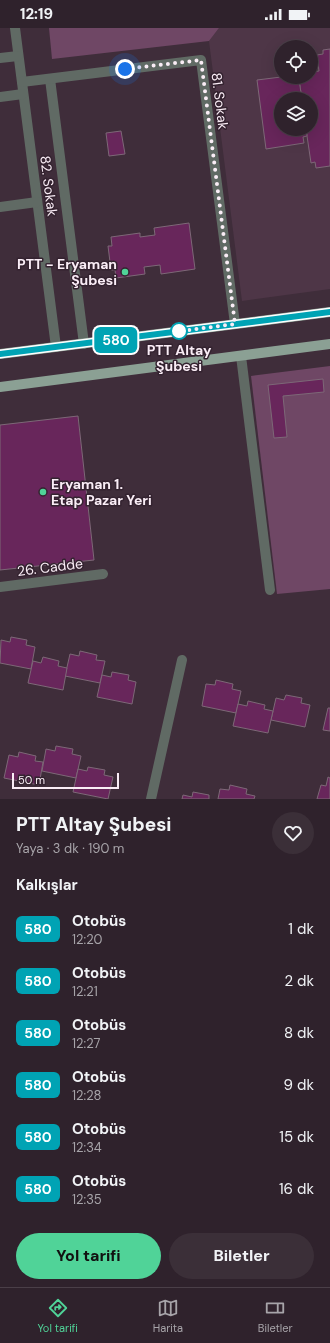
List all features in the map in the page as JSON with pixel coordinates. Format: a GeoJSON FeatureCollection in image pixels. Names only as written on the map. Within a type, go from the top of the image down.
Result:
{"type":"FeatureCollection","features":[{"type":"Feature","properties":{"kind":"main road"},"geometry":{"type":"LineString","coordinates":[[0,354],[330,312]]}},
{"type":"Feature","properties":{"kind":"main road"},"geometry":{"type":"LineString","coordinates":[[0,387],[330,344]]}},
{"type":"Feature","properties":{"kind":"street","name":"82. Sokak"},"geometry":{"type":"LineString","coordinates":[[14,28],[56,347]]}},
{"type":"Feature","properties":{"kind":"street"},"geometry":{"type":"LineString","coordinates":[[0,58],[18,56]]}},
{"type":"Feature","properties":{"kind":"street","name":"81. Sokak"},"geometry":{"type":"LineString","coordinates":[[22,82],[201,60],[235,324]]}},
{"type":"Feature","properties":{"kind":"street"},"geometry":{"type":"LineString","coordinates":[[50,79],[84,344]]}},
{"type":"Feature","properties":{"kind":"street"},"geometry":{"type":"LineString","coordinates":[[0,97],[23,94]]}},
{"type":"Feature","properties":{"kind":"street"},"geometry":{"type":"LineString","coordinates":[[0,207],[37,202]]}},
{"type":"Feature","properties":{"kind":"street"},"geometry":{"type":"LineString","coordinates":[[241,356],[270,590]]}},
{"type":"Feature","properties":{"kind":"street","name":"26. Cadde"},"geometry":{"type":"LineString","coordinates":[[0,586],[103,574]]}},
{"type":"Feature","properties":{"kind":"street"},"geometry":{"type":"LineString","coordinates":[[151,799],[182,660]]}},
{"type":"Feature","properties":{"kind":"shaded area"},"geometry":{"type":"Polygon","coordinates":[[[49,28],[219,28],[209,41],[52,59],[49,28]]]}},
{"type":"Feature","properties":{"kind":"shaded area"},"geometry":{"type":"Polygon","coordinates":[[[219,28],[330,28],[330,289],[242,301],[209,41],[219,28]]]}},
{"type":"Feature","properties":{"kind":"shaded area"},"geometry":{"type":"Polygon","coordinates":[[[330,366],[330,589],[277,594],[251,376],[330,366]]]}},
{"type":"Feature","properties":{"kind":"building"},"geometry":{"type":"Polygon","coordinates":[[[330,49],[330,166],[316,168],[315,162],[311,163],[307,136],[318,136],[318,92],[301,92],[300,84],[318,84],[318,55],[323,54],[323,50],[330,49]]]}},
{"type":"Feature","properties":{"kind":"building"},"geometry":{"type":"Polygon","coordinates":[[[274,78],[274,84],[300,84],[301,92],[274,92],[274,136],[307,136],[303,137],[304,143],[266,149],[257,80],[274,78]]]}},
{"type":"Feature","properties":{"kind":"building"},"geometry":{"type":"Polygon","coordinates":[[[121,131],[125,154],[109,156],[106,133],[121,131]]]}},
{"type":"Feature","properties":{"kind":"building"},"geometry":{"type":"Polygon","coordinates":[[[189,223],[195,269],[161,274],[160,265],[144,267],[145,274],[116,278],[115,270],[111,270],[108,246],[112,246],[111,237],[140,233],[140,237],[155,235],[154,228],[189,223]]]}},
{"type":"Feature","properties":{"kind":"building"},"geometry":{"type":"Polygon","coordinates":[[[323,379],[324,392],[283,396],[287,437],[274,438],[268,385],[323,379]]]}},
{"type":"Feature","properties":{"kind":"building","name":"Eryaman 1. Etap Pazar Yeri"},"geometry":{"type":"Polygon","coordinates":[[[78,416],[94,560],[0,570],[0,425],[78,416]]]}},
{"type":"Feature","properties":{"kind":"building"},"geometry":{"type":"Polygon","coordinates":[[[11,637],[27,640],[26,645],[35,647],[31,669],[0,663],[1,640],[10,642],[11,637]]]}},
{"type":"Feature","properties":{"kind":"building"},"geometry":{"type":"Polygon","coordinates":[[[80,651],[97,655],[96,660],[105,661],[100,683],[65,676],[70,654],[79,656],[80,651]]]}},
{"type":"Feature","properties":{"kind":"building"},"geometry":{"type":"Polygon","coordinates":[[[43,657],[59,661],[58,666],[67,668],[63,690],[28,683],[33,661],[41,663],[43,657]]]}},
{"type":"Feature","properties":{"kind":"building"},"geometry":{"type":"Polygon","coordinates":[[[112,672],[129,675],[128,680],[136,682],[132,704],[97,697],[102,675],[111,677],[112,672]]]}},
{"type":"Feature","properties":{"kind":"building"},"geometry":{"type":"Polygon","coordinates":[[[216,680],[233,684],[232,689],[241,691],[236,713],[202,706],[206,684],[215,685],[216,680]]]}},
{"type":"Feature","properties":{"kind":"building"},"geometry":{"type":"Polygon","coordinates":[[[286,695],[302,698],[301,703],[310,705],[305,727],[271,720],[276,698],[284,700],[286,695]]]}},
{"type":"Feature","properties":{"kind":"building"},"geometry":{"type":"Polygon","coordinates":[[[248,701],[265,705],[264,709],[273,711],[268,733],[233,726],[238,704],[247,706],[248,701]]]}},
{"type":"Feature","properties":{"kind":"building"},"geometry":{"type":"Polygon","coordinates":[[[328,708],[330,708],[330,731],[323,730],[328,708]]]}},
{"type":"Feature","properties":{"kind":"building"},"geometry":{"type":"Polygon","coordinates":[[[56,746],[73,749],[72,754],[81,756],[76,778],[42,771],[46,749],[55,751],[56,746]]]}},
{"type":"Feature","properties":{"kind":"building"},"geometry":{"type":"Polygon","coordinates":[[[19,752],[36,756],[35,761],[43,762],[39,785],[4,778],[9,755],[18,757],[19,752]]]}},
{"type":"Feature","properties":{"kind":"building"},"geometry":{"type":"Polygon","coordinates":[[[88,767],[105,770],[104,775],[113,777],[108,799],[73,792],[78,769],[87,771],[88,767]]]}},
{"type":"Feature","properties":{"kind":"building"},"geometry":{"type":"Polygon","coordinates":[[[328,777],[330,778],[330,799],[317,799],[321,785],[326,786],[328,777]]]}},
{"type":"Feature","properties":{"kind":"building"},"geometry":{"type":"Polygon","coordinates":[[[230,785],[247,789],[246,794],[255,796],[254,799],[218,799],[220,789],[229,790],[230,785]]]}},
{"type":"Feature","properties":{"kind":"building"},"geometry":{"type":"Polygon","coordinates":[[[193,792],[209,795],[209,799],[182,799],[183,795],[192,797],[193,792]]]}},
{"type":"Feature","properties":{"kind":"bus line","name":"580"},"geometry":{"type":"LineString","coordinates":[[0,354],[330,312]]}},
{"type":"Feature","properties":{"kind":"place","name":"PTT - Eryaman Şubesi"},"geometry":{"type":"Point","coordinates":[125,272]}},
{"type":"Feature","properties":{"kind":"place","name":"PTT Altay Şubesi"},"geometry":{"type":"Point","coordinates":[179,331]}},
{"type":"Feature","properties":{"kind":"place","name":"Eryaman 1. Etap Pazar Yeri"},"geometry":{"type":"Point","coordinates":[43,492]}},
{"type":"Feature","properties":{"kind":"route"},"geometry":{"type":"LineString","coordinates":[[125,69],[201,60],[235,324],[174,332],[179,331]]}}]}
